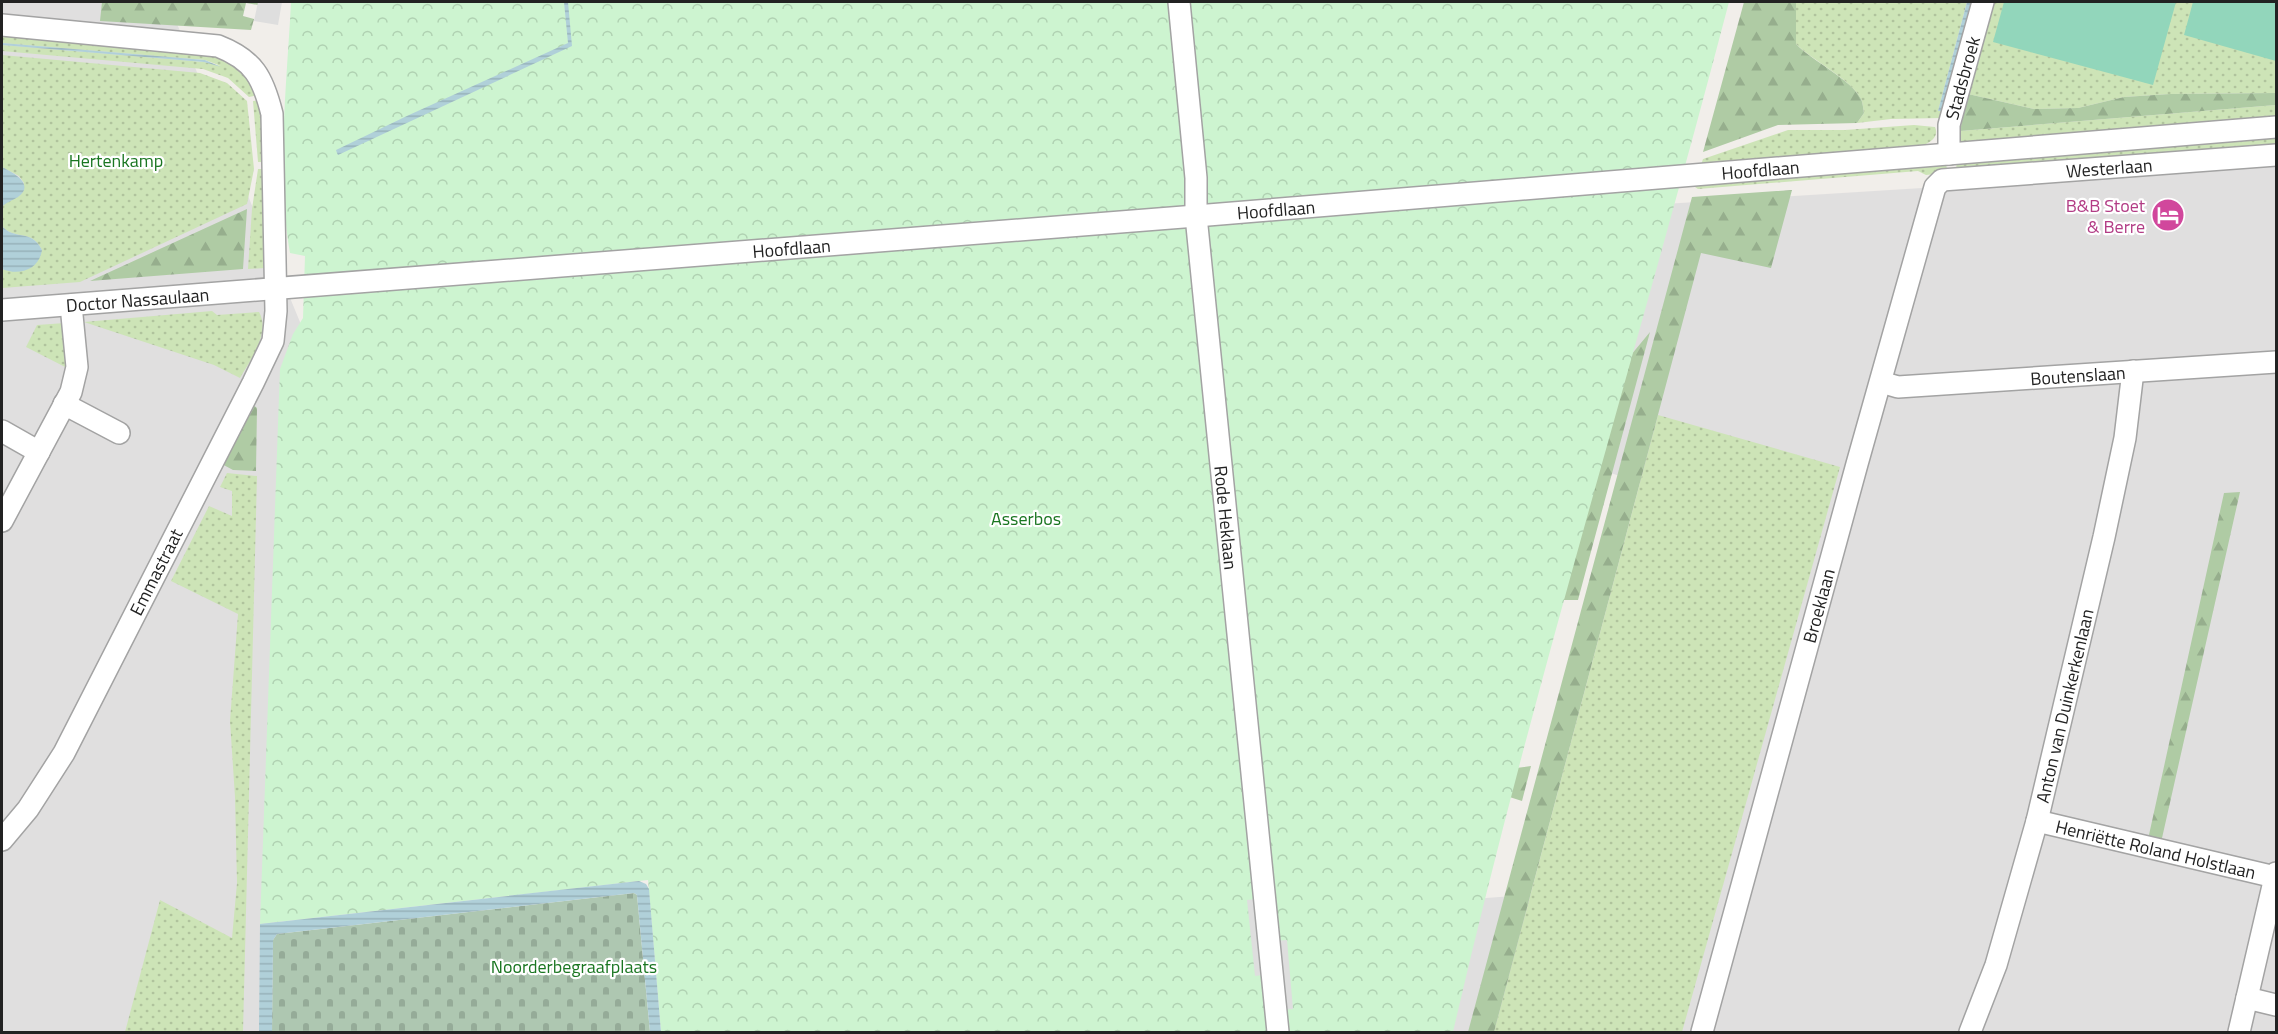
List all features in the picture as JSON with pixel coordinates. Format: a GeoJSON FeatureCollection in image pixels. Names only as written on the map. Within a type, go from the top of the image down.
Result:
{"type":"FeatureCollection","features":[{"type":"Feature","properties":{"kind":"street","name":"Rode Heklaan"},"geometry":{"type":"LineString","coordinates":[[1179,2],[1196,178],[1196,216],[1278,1032]]}},
{"type":"Feature","properties":{"kind":"street","name":"Stadsbroek"},"geometry":{"type":"LineString","coordinates":[[1949,154],[1949,125],[1983,2]]}},
{"type":"Feature","properties":{"kind":"street"},"geometry":{"type":"LineString","coordinates":[[2,25],[218,46],[234,52],[254,69],[267,95],[272,114],[275,290]]}},
{"type":"Feature","properties":{"kind":"street","name":"Hoofdlaan"},"geometry":{"type":"LineString","coordinates":[[275,290],[2277,127]]}},
{"type":"Feature","properties":{"kind":"street","name":"Westerlaan"},"geometry":{"type":"LineString","coordinates":[[1942,180],[2277,155]]}},
{"type":"Feature","properties":{"kind":"street","name":"Broeklaan"},"geometry":{"type":"LineString","coordinates":[[1702,1032],[1935,187],[1942,180]]}},
{"type":"Feature","properties":{"kind":"street","name":"Doctor Nassaulaan"},"geometry":{"type":"LineString","coordinates":[[2,310],[275,290]]}},
{"type":"Feature","properties":{"kind":"street","name":"Emmastraat"},"geometry":{"type":"LineString","coordinates":[[5,830],[28,809],[64,753],[253,383],[273,341],[276,311],[275,290]]}},
{"type":"Feature","properties":{"kind":"street"},"geometry":{"type":"LineString","coordinates":[[2,521],[70,392],[77,366],[71,304]]}},
{"type":"Feature","properties":{"kind":"street","name":"Boutenslaan"},"geometry":{"type":"LineString","coordinates":[[1881,382],[1898,387],[2277,362]]}},
{"type":"Feature","properties":{"kind":"street","name":"Anton van Duinkerkenlaan"},"geometry":{"type":"LineString","coordinates":[[1970,1032],[1996,965],[2037,821],[2126,438],[2133,371]]}},
{"type":"Feature","properties":{"kind":"street"},"geometry":{"type":"LineString","coordinates":[[64,404],[119,433]]}},
{"type":"Feature","properties":{"kind":"street"},"geometry":{"type":"LineString","coordinates":[[2,431],[39,452]]}},
{"type":"Feature","properties":{"kind":"street","name":"Henriëtte Roland Holstlaan"},"geometry":{"type":"LineString","coordinates":[[2037,821],[2276,875]]}},
{"type":"Feature","properties":{"kind":"street"},"geometry":{"type":"LineString","coordinates":[[2239,1032],[2276,875]]}},
{"type":"Feature","properties":{"kind":"street"},"geometry":{"type":"LineString","coordinates":[[2247,998],[2277,1005]]}},
{"type":"Feature","properties":{"kind":"shaded area"},"geometry":{"type":"Polygon","coordinates":[[[2,2],[168,2],[314,356],[273,1032],[2,1032],[2,2]]]}},
{"type":"Feature","properties":{"kind":"shaded area"},"geometry":{"type":"Polygon","coordinates":[[[258,2],[282,2],[278,25],[254,21],[258,2]]]}},
{"type":"Feature","properties":{"kind":"shaded area"},"geometry":{"type":"Polygon","coordinates":[[[2276,166],[2276,1032],[942,1032],[940,939],[1685,883],[1783,524],[1583,465],[1648,205],[2276,166]]]}},
{"type":"Feature","properties":{"kind":"shaded area"},"geometry":{"type":"Polygon","coordinates":[[[1256,899],[1263,975],[1255,976],[1247,900],[1256,899]]]}},
{"type":"Feature","properties":{"kind":"shaded area"},"geometry":{"type":"Polygon","coordinates":[[[1287,940],[1293,1009],[1281,1010],[1275,941],[1287,940]]]}},
{"type":"Feature","properties":{"kind":"green space"},"geometry":{"type":"Polygon","coordinates":[[[102,2],[258,2],[258,5],[246,3],[243,16],[254,19],[251,30],[100,21],[102,2]]]}},
{"type":"Feature","properties":{"kind":"green space","name":"Asserbos"},"geometry":{"type":"Polygon","coordinates":[[[291,2],[1729,2],[1517,773],[1453,1032],[661,1032],[648,880],[260,924],[280,369],[293,334],[303,318],[305,256],[290,253],[284,191],[284,128],[291,2]]]}},
{"type":"Feature","properties":{"kind":"green space"},"geometry":{"type":"Polygon","coordinates":[[[1744,2],[1796,2],[1796,44],[1856,92],[1862,101],[1864,113],[1857,123],[1778,125],[1703,152],[1744,2]]]}},
{"type":"Feature","properties":{"kind":"green space"},"geometry":{"type":"Polygon","coordinates":[[[1796,2],[1967,2],[1938,111],[1941,111],[1971,2],[1978,2],[1942,118],[1891,119],[1857,123],[1864,113],[1862,101],[1856,92],[1841,77],[1796,44],[1796,2]]]}},
{"type":"Feature","properties":{"kind":"green space"},"geometry":{"type":"Polygon","coordinates":[[[1988,2],[2276,2],[2276,93],[2124,97],[2078,108],[2034,109],[1968,94],[1960,131],[2276,105],[2276,118],[1962,143],[1957,141],[1953,127],[1988,2]]]}},
{"type":"Feature","properties":{"kind":"green space"},"geometry":{"type":"Polygon","coordinates":[[[2004,2],[2176,2],[2153,85],[1993,42],[2004,2]]]}},
{"type":"Feature","properties":{"kind":"green space"},"geometry":{"type":"Polygon","coordinates":[[[2193,2],[2276,2],[2276,61],[2184,35],[2193,2]]]}},
{"type":"Feature","properties":{"kind":"green space"},"geometry":{"type":"Polygon","coordinates":[[[2,32],[219,54],[245,74],[259,95],[249,97],[228,78],[203,69],[2,51],[2,45],[204,62],[221,66],[205,60],[2,43],[2,32]]]}},
{"type":"Feature","properties":{"kind":"green space","name":"Hertenkamp"},"geometry":{"type":"Polygon","coordinates":[[[2,55],[200,73],[227,83],[247,101],[254,169],[247,204],[80,282],[2,288],[2,269],[5,270],[42,250],[33,239],[12,233],[2,226],[2,207],[19,196],[24,183],[19,176],[2,167],[2,55]]]}},
{"type":"Feature","properties":{"kind":"green space"},"geometry":{"type":"Polygon","coordinates":[[[2276,93],[2276,105],[1960,131],[1968,94],[2034,109],[2078,108],[2124,97],[2276,93]]]}},
{"type":"Feature","properties":{"kind":"green space"},"geometry":{"type":"Polygon","coordinates":[[[261,100],[265,162],[258,162],[253,101],[261,100]]]}},
{"type":"Feature","properties":{"kind":"green space"},"geometry":{"type":"Polygon","coordinates":[[[1914,125],[1935,127],[1936,134],[1929,142],[1918,147],[1701,165],[1703,159],[1788,130],[1845,130],[1914,125]]]}},
{"type":"Feature","properties":{"kind":"green space"},"geometry":{"type":"Polygon","coordinates":[[[2276,136],[2276,150],[1956,169],[1957,162],[2276,136]]]}},
{"type":"Feature","properties":{"kind":"green space"},"geometry":{"type":"Polygon","coordinates":[[[1946,164],[1947,169],[1944,173],[1926,175],[1918,171],[1698,189],[1695,187],[1695,184],[1946,164]]]}},
{"type":"Feature","properties":{"kind":"green space"},"geometry":{"type":"Polygon","coordinates":[[[258,169],[265,169],[265,268],[248,269],[252,209],[258,169]]]}},
{"type":"Feature","properties":{"kind":"green space"},"geometry":{"type":"Polygon","coordinates":[[[1792,190],[1771,268],[1701,253],[1494,1032],[1468,1032],[1692,197],[1792,190]]]}},
{"type":"Feature","properties":{"kind":"green space"},"geometry":{"type":"Polygon","coordinates":[[[247,209],[243,269],[90,281],[247,209]]]}},
{"type":"Feature","properties":{"kind":"green space"},"geometry":{"type":"Polygon","coordinates":[[[212,311],[217,315],[259,312],[262,320],[261,337],[254,355],[240,378],[214,365],[84,322],[212,311]]]}},
{"type":"Feature","properties":{"kind":"green space"},"geometry":{"type":"Polygon","coordinates":[[[65,323],[69,369],[26,347],[37,325],[65,323]]]}},
{"type":"Feature","properties":{"kind":"green space"},"geometry":{"type":"Polygon","coordinates":[[[1650,332],[1578,600],[1552,600],[1515,495],[1650,332]]]}},
{"type":"Feature","properties":{"kind":"green space"},"geometry":{"type":"Polygon","coordinates":[[[252,404],[257,408],[256,471],[233,470],[220,463],[252,404]]]}},
{"type":"Feature","properties":{"kind":"green space"},"geometry":{"type":"Polygon","coordinates":[[[1658,415],[1840,467],[1682,1032],[1494,1032],[1658,415]]]}},
{"type":"Feature","properties":{"kind":"green space"},"geometry":{"type":"Polygon","coordinates":[[[227,473],[257,476],[243,1032],[125,1032],[160,900],[232,938],[237,883],[230,721],[238,614],[171,581],[209,506],[232,516],[232,491],[220,487],[227,473]]]}},
{"type":"Feature","properties":{"kind":"green space"},"geometry":{"type":"Polygon","coordinates":[[[2240,492],[2160,847],[2147,844],[2224,493],[2240,492]]]}},
{"type":"Feature","properties":{"kind":"green space"},"geometry":{"type":"Polygon","coordinates":[[[1531,766],[1522,801],[1447,777],[1531,766]]]}},
{"type":"Feature","properties":{"kind":"green space","name":"Noorderbegraafplaats"},"geometry":{"type":"Polygon","coordinates":[[[634,893],[637,895],[650,1032],[272,1032],[273,940],[277,934],[634,893]]]}},
{"type":"Feature","properties":{"kind":"water"},"geometry":{"type":"Polygon","coordinates":[[[564,2],[568,2],[572,46],[338,155],[336,150],[568,43],[564,2]]]}},
{"type":"Feature","properties":{"kind":"water"},"geometry":{"type":"Polygon","coordinates":[[[1967,2],[1971,2],[1941,111],[1938,111],[1967,2]]]}},
{"type":"Feature","properties":{"kind":"water"},"geometry":{"type":"Polygon","coordinates":[[[2,43],[205,60],[221,67],[204,62],[2,45],[2,43]]]}},
{"type":"Feature","properties":{"kind":"water"},"geometry":{"type":"Polygon","coordinates":[[[2,167],[20,179],[25,188],[18,197],[2,207],[2,167]]]}},
{"type":"Feature","properties":{"kind":"water"},"geometry":{"type":"Polygon","coordinates":[[[2,226],[12,233],[28,237],[38,243],[42,250],[33,267],[15,272],[2,269],[2,226]]]}},
{"type":"Feature","properties":{"kind":"water"},"geometry":{"type":"Polygon","coordinates":[[[639,881],[646,884],[649,889],[661,1032],[650,1032],[637,895],[634,893],[277,934],[273,940],[272,1032],[259,1032],[260,924],[639,881]]]}},
{"type":"Feature","properties":{"kind":"place","name":"B&B Stoet & Berre"},"geometry":{"type":"Point","coordinates":[2168,215]}}]}
